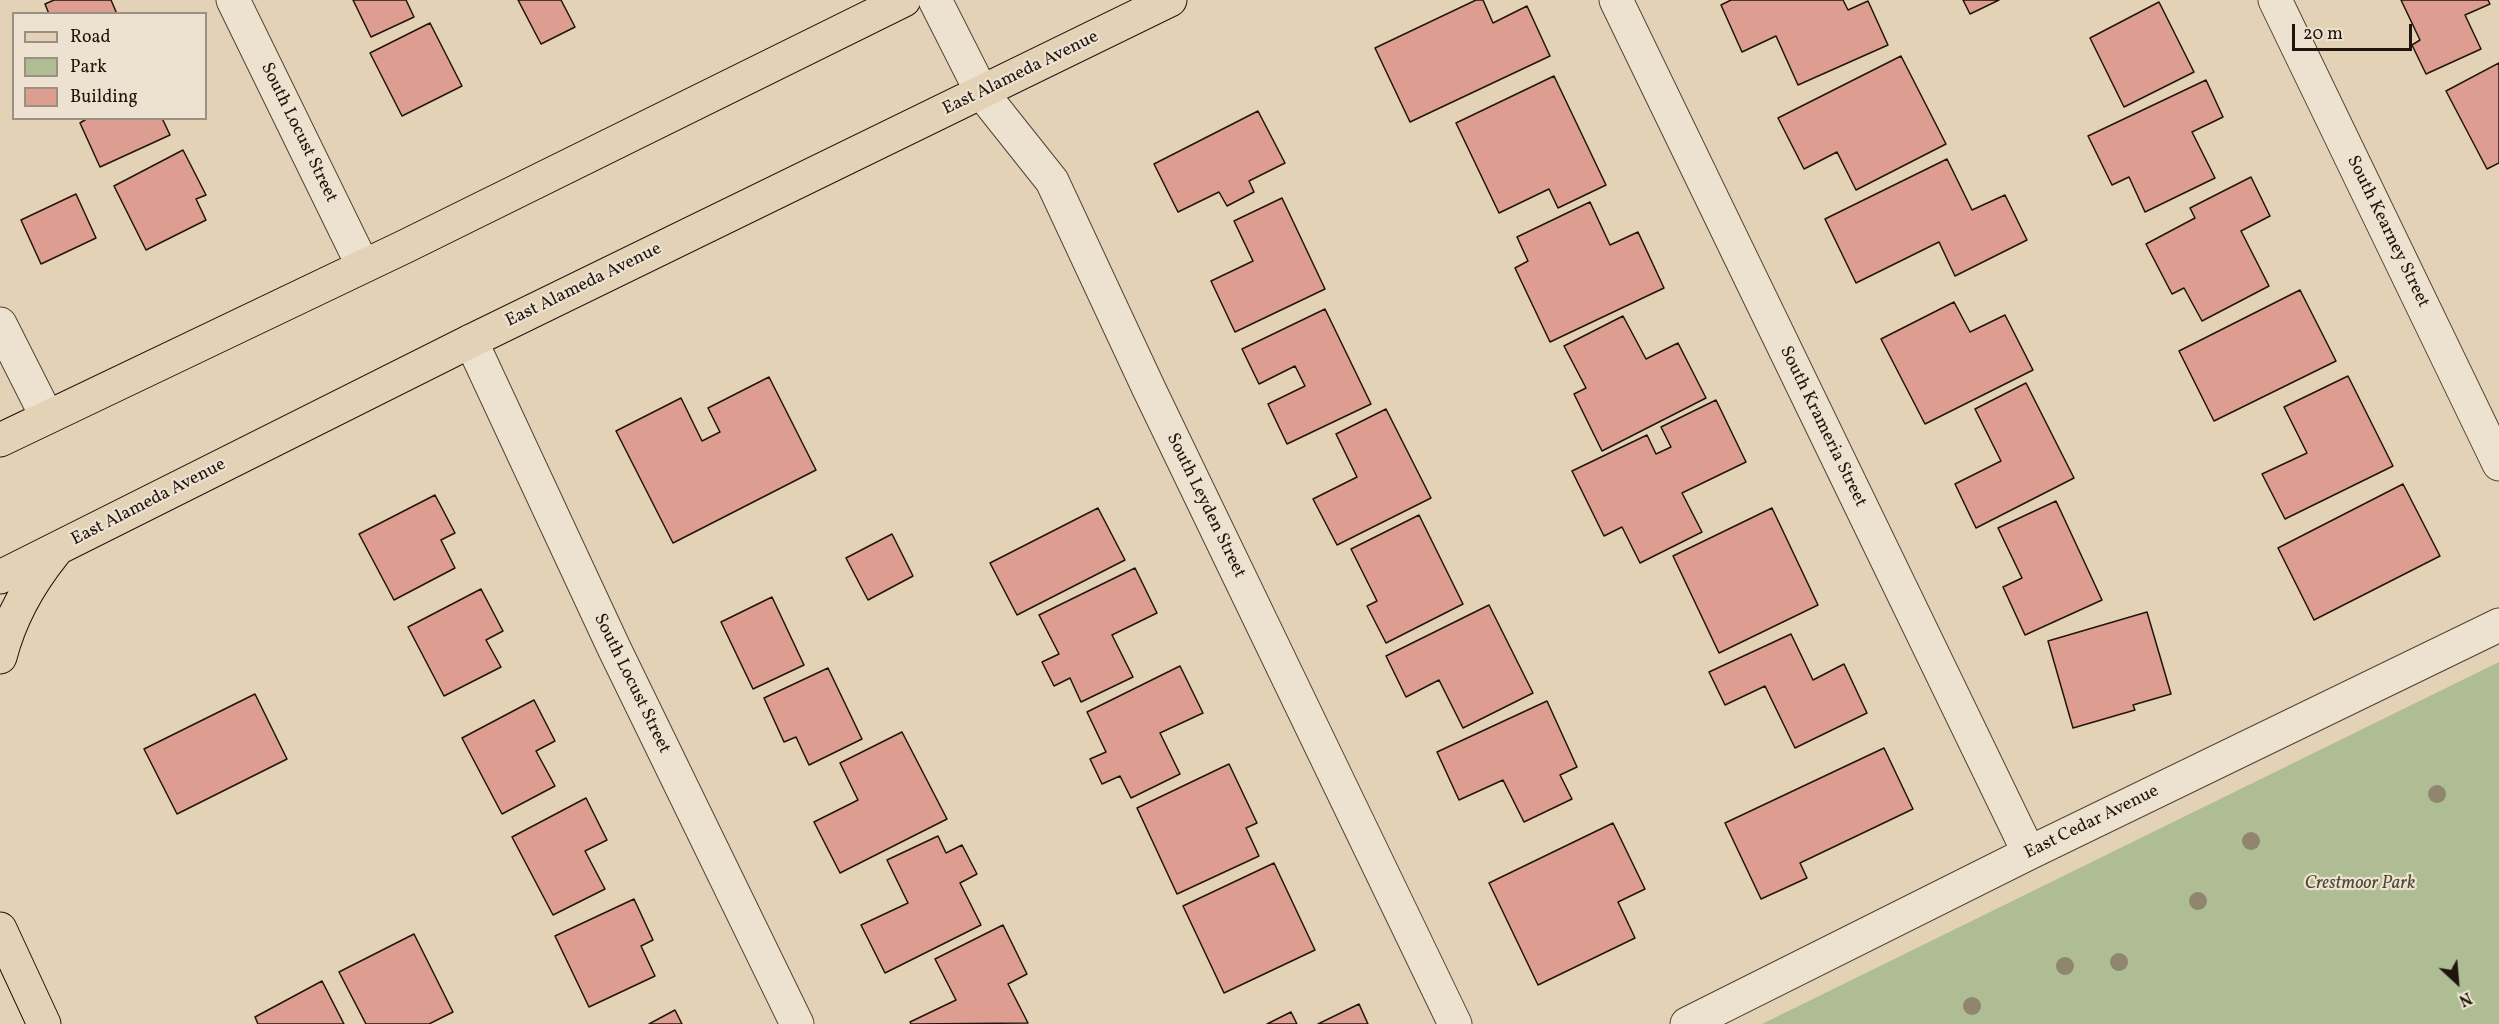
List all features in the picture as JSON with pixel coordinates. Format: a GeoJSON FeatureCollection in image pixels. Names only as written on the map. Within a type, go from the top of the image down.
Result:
{"type":"FeatureCollection","features":[{"type":"Feature","properties":{"kind":"main road"},"geometry":{"type":"LineString","coordinates":[[0,440],[363,266],[904,0]]}},
{"type":"Feature","properties":{"kind":"main road","name":"East Alameda Avenue"},"geometry":{"type":"LineString","coordinates":[[0,578],[471,341],[1170,0]]}},
{"type":"Feature","properties":{"kind":"main road"},"geometry":{"type":"LineString","coordinates":[[0,657],[4,640],[25,594],[35,576],[57,549]]}},
{"type":"Feature","properties":{"kind":"main road"},"geometry":{"type":"LineString","coordinates":[[0,929],[44,1024]]}},
{"type":"Feature","properties":{"kind":"street","name":"South Locust Street"},"geometry":{"type":"LineString","coordinates":[[233,0],[363,266]]}},
{"type":"Feature","properties":{"kind":"street","name":"South Leyden Street"},"geometry":{"type":"LineString","coordinates":[[935,0],[982,93],[1052,181],[1149,389],[1455,1024]]}},
{"type":"Feature","properties":{"kind":"street","name":"South Krameria Street"},"geometry":{"type":"LineString","coordinates":[[1616,0],[2029,853]]}},
{"type":"Feature","properties":{"kind":"street","name":"South Kearney Street"},"geometry":{"type":"LineString","coordinates":[[2276,0],[2499,464]]}},
{"type":"Feature","properties":{"kind":"street"},"geometry":{"type":"LineString","coordinates":[[0,324],[47,417]]}},
{"type":"Feature","properties":{"kind":"street","name":"South Locust Street"},"geometry":{"type":"LineString","coordinates":[[471,341],[614,648],[797,1024]]}},
{"type":"Feature","properties":{"kind":"street","name":"East Cedar Avenue"},"geometry":{"type":"LineString","coordinates":[[1687,1024],[2029,853],[2499,625]]}},
{"type":"Feature","properties":{"kind":"green space","name":"Crestmoor Park"},"geometry":{"type":"Polygon","coordinates":[[[2499,662],[2499,1024],[1762,1024],[2499,662]]]}},
{"type":"Feature","properties":{"kind":"building"},"geometry":{"type":"Polygon","coordinates":[[[54,0],[111,0],[116,12],[48,12],[45,4],[54,0]]]}},
{"type":"Feature","properties":{"kind":"building"},"geometry":{"type":"Polygon","coordinates":[[[353,0],[406,0],[414,17],[371,37],[353,0]]]}},
{"type":"Feature","properties":{"kind":"building"},"geometry":{"type":"Polygon","coordinates":[[[518,0],[561,0],[575,27],[541,44],[518,0]]]}},
{"type":"Feature","properties":{"kind":"building"},"geometry":{"type":"Polygon","coordinates":[[[1476,0],[1483,0],[1493,23],[1527,6],[1550,56],[1410,122],[1375,48],[1476,0]]]}},
{"type":"Feature","properties":{"kind":"building"},"geometry":{"type":"Polygon","coordinates":[[[1731,0],[1843,0],[1848,10],[1868,1],[1888,45],[1798,85],[1776,36],[1742,52],[1721,5],[1731,0]]]}},
{"type":"Feature","properties":{"kind":"building"},"geometry":{"type":"Polygon","coordinates":[[[1963,0],[1999,0],[1970,14],[1963,0]]]}},
{"type":"Feature","properties":{"kind":"building"},"geometry":{"type":"Polygon","coordinates":[[[2401,0],[2488,0],[2490,4],[2465,15],[2481,49],[2426,74],[2412,45],[2420,40],[2401,0]]]}},
{"type":"Feature","properties":{"kind":"building"},"geometry":{"type":"Polygon","coordinates":[[[2159,2],[2194,72],[2124,107],[2090,38],[2159,2]]]}},
{"type":"Feature","properties":{"kind":"building"},"geometry":{"type":"Polygon","coordinates":[[[430,23],[462,86],[402,116],[370,53],[430,23]]]}},
{"type":"Feature","properties":{"kind":"building"},"geometry":{"type":"Polygon","coordinates":[[[1901,56],[1946,144],[1856,190],[1837,152],[1804,169],[1778,118],[1901,56]]]}},
{"type":"Feature","properties":{"kind":"building"},"geometry":{"type":"Polygon","coordinates":[[[2499,63],[2499,163],[2487,169],[2446,91],[2499,63]]]}},
{"type":"Feature","properties":{"kind":"building"},"geometry":{"type":"Polygon","coordinates":[[[1554,76],[1606,185],[1558,208],[1549,189],[1499,213],[1456,123],[1554,76]]]}},
{"type":"Feature","properties":{"kind":"building"},"geometry":{"type":"Polygon","coordinates":[[[2206,80],[2223,117],[2192,132],[2215,178],[2145,212],[2129,177],[2112,185],[2088,136],[2206,80]]]}},
{"type":"Feature","properties":{"kind":"building"},"geometry":{"type":"Polygon","coordinates":[[[1258,111],[1285,163],[1249,181],[1254,192],[1227,206],[1219,192],[1178,212],[1154,164],[1258,111]]]}},
{"type":"Feature","properties":{"kind":"building"},"geometry":{"type":"Polygon","coordinates":[[[85,120],[163,120],[170,135],[100,167],[80,123],[85,120]]]}},
{"type":"Feature","properties":{"kind":"building"},"geometry":{"type":"Polygon","coordinates":[[[183,150],[206,195],[196,199],[206,220],[146,250],[114,186],[183,150]]]}},
{"type":"Feature","properties":{"kind":"building"},"geometry":{"type":"Polygon","coordinates":[[[1947,159],[1972,210],[2005,195],[2027,240],[1955,276],[1939,242],[1856,283],[1825,219],[1947,159]]]}},
{"type":"Feature","properties":{"kind":"building"},"geometry":{"type":"Polygon","coordinates":[[[2251,177],[2270,216],[2241,231],[2269,286],[2202,321],[2184,288],[2172,294],[2146,244],[2195,218],[2190,208],[2251,177]]]}},
{"type":"Feature","properties":{"kind":"building"},"geometry":{"type":"Polygon","coordinates":[[[76,194],[96,238],[41,264],[21,220],[76,194]]]}},
{"type":"Feature","properties":{"kind":"building"},"geometry":{"type":"Polygon","coordinates":[[[1282,198],[1325,289],[1235,332],[1211,281],[1253,261],[1234,221],[1282,198]]]}},
{"type":"Feature","properties":{"kind":"building"},"geometry":{"type":"Polygon","coordinates":[[[1590,202],[1610,245],[1638,232],[1664,288],[1550,342],[1515,268],[1528,261],[1517,237],[1590,202]]]}},
{"type":"Feature","properties":{"kind":"building"},"geometry":{"type":"Polygon","coordinates":[[[2300,290],[2336,361],[2214,421],[2179,351],[2300,290]]]}},
{"type":"Feature","properties":{"kind":"building"},"geometry":{"type":"Polygon","coordinates":[[[1954,302],[1970,332],[2005,315],[2033,370],[1925,424],[1881,339],[1954,302]]]}},
{"type":"Feature","properties":{"kind":"building"},"geometry":{"type":"Polygon","coordinates":[[[1325,309],[1371,404],[1287,444],[1268,404],[1305,386],[1295,366],[1259,384],[1242,349],[1325,309]]]}},
{"type":"Feature","properties":{"kind":"building"},"geometry":{"type":"Polygon","coordinates":[[[1623,316],[1646,359],[1678,343],[1706,398],[1602,451],[1574,394],[1586,388],[1564,346],[1623,316]]]}},
{"type":"Feature","properties":{"kind":"building"},"geometry":{"type":"Polygon","coordinates":[[[2348,376],[2393,466],[2285,519],[2262,474],[2307,453],[2284,407],[2348,376]]]}},
{"type":"Feature","properties":{"kind":"building"},"geometry":{"type":"Polygon","coordinates":[[[769,377],[816,470],[673,543],[616,431],[681,398],[702,441],[720,432],[708,408],[769,377]]]}},
{"type":"Feature","properties":{"kind":"building"},"geometry":{"type":"Polygon","coordinates":[[[2026,383],[2074,478],[1976,528],[1955,484],[2001,461],[1975,409],[2026,383]]]}},
{"type":"Feature","properties":{"kind":"building"},"geometry":{"type":"Polygon","coordinates":[[[1716,400],[1746,462],[1682,493],[1702,532],[1640,563],[1622,527],[1604,536],[1572,471],[1647,435],[1656,454],[1671,447],[1661,427],[1716,400]]]}},
{"type":"Feature","properties":{"kind":"building"},"geometry":{"type":"Polygon","coordinates":[[[1386,409],[1431,498],[1337,545],[1313,499],[1357,477],[1336,434],[1386,409]]]}},
{"type":"Feature","properties":{"kind":"building"},"geometry":{"type":"Polygon","coordinates":[[[2403,484],[2440,556],[2314,620],[2278,548],[2403,484]]]}},
{"type":"Feature","properties":{"kind":"building"},"geometry":{"type":"Polygon","coordinates":[[[435,495],[455,533],[441,540],[455,568],[394,600],[359,534],[435,495]]]}},
{"type":"Feature","properties":{"kind":"building"},"geometry":{"type":"Polygon","coordinates":[[[2056,501],[2102,600],[2025,635],[2003,587],[2022,578],[1998,528],[2056,501]]]}},
{"type":"Feature","properties":{"kind":"building"},"geometry":{"type":"Polygon","coordinates":[[[1098,508],[1125,560],[1017,615],[990,563],[1098,508]]]}},
{"type":"Feature","properties":{"kind":"building"},"geometry":{"type":"Polygon","coordinates":[[[1772,508],[1818,605],[1719,653],[1673,556],[1772,508]]]}},
{"type":"Feature","properties":{"kind":"building"},"geometry":{"type":"Polygon","coordinates":[[[1419,515],[1463,604],[1386,643],[1367,606],[1377,601],[1351,549],[1419,515]]]}},
{"type":"Feature","properties":{"kind":"building"},"geometry":{"type":"Polygon","coordinates":[[[892,534],[913,576],[868,600],[846,558],[892,534]]]}},
{"type":"Feature","properties":{"kind":"building"},"geometry":{"type":"Polygon","coordinates":[[[1135,568],[1157,613],[1112,635],[1133,677],[1081,702],[1070,678],[1054,686],[1042,662],[1059,654],[1039,615],[1135,568]]]}},
{"type":"Feature","properties":{"kind":"building"},"geometry":{"type":"Polygon","coordinates":[[[481,589],[503,631],[486,640],[501,667],[444,696],[408,627],[481,589]]]}},
{"type":"Feature","properties":{"kind":"building"},"geometry":{"type":"Polygon","coordinates":[[[772,597],[804,665],[753,689],[721,622],[772,597]]]}},
{"type":"Feature","properties":{"kind":"building"},"geometry":{"type":"Polygon","coordinates":[[[1489,605],[1533,693],[1463,728],[1439,680],[1406,697],[1386,656],[1489,605]]]}},
{"type":"Feature","properties":{"kind":"building"},"geometry":{"type":"Polygon","coordinates":[[[2147,612],[2171,694],[2133,705],[2135,710],[2073,728],[2048,641],[2147,612]]]}},
{"type":"Feature","properties":{"kind":"building"},"geometry":{"type":"Polygon","coordinates":[[[1791,634],[1813,680],[1844,664],[1867,713],[1795,748],[1765,686],[1725,705],[1709,672],[1791,634]]]}},
{"type":"Feature","properties":{"kind":"building"},"geometry":{"type":"Polygon","coordinates":[[[1180,666],[1203,713],[1160,733],[1180,774],[1131,798],[1120,776],[1102,784],[1090,759],[1106,752],[1087,712],[1180,666]]]}},
{"type":"Feature","properties":{"kind":"building"},"geometry":{"type":"Polygon","coordinates":[[[828,668],[862,739],[809,765],[796,737],[784,742],[764,698],[828,668]]]}},
{"type":"Feature","properties":{"kind":"building"},"geometry":{"type":"Polygon","coordinates":[[[255,694],[287,759],[177,814],[144,749],[255,694]]]}},
{"type":"Feature","properties":{"kind":"building"},"geometry":{"type":"Polygon","coordinates":[[[534,700],[555,741],[536,751],[555,786],[502,814],[462,738],[534,700]]]}},
{"type":"Feature","properties":{"kind":"building"},"geometry":{"type":"Polygon","coordinates":[[[1547,701],[1577,767],[1560,775],[1572,799],[1524,822],[1503,780],[1459,800],[1437,752],[1547,701]]]}},
{"type":"Feature","properties":{"kind":"building"},"geometry":{"type":"Polygon","coordinates":[[[902,732],[947,819],[840,873],[814,822],[858,800],[840,763],[902,732]]]}},
{"type":"Feature","properties":{"kind":"building"},"geometry":{"type":"Polygon","coordinates":[[[1884,748],[1913,809],[1800,863],[1807,878],[1761,899],[1725,823],[1884,748]]]}},
{"type":"Feature","properties":{"kind":"building"},"geometry":{"type":"Polygon","coordinates":[[[1229,764],[1257,823],[1246,828],[1259,856],[1177,894],[1137,808],[1229,764]]]}},
{"type":"Feature","properties":{"kind":"building"},"geometry":{"type":"Polygon","coordinates":[[[586,798],[607,840],[585,851],[605,889],[553,915],[512,837],[586,798]]]}},
{"type":"Feature","properties":{"kind":"building"},"geometry":{"type":"Polygon","coordinates":[[[1613,823],[1645,889],[1618,902],[1635,938],[1538,985],[1489,883],[1613,823]]]}},
{"type":"Feature","properties":{"kind":"building"},"geometry":{"type":"Polygon","coordinates":[[[938,836],[946,853],[962,845],[977,874],[960,883],[981,925],[885,973],[861,925],[908,903],[887,860],[938,836]]]}},
{"type":"Feature","properties":{"kind":"building"},"geometry":{"type":"Polygon","coordinates":[[[1274,863],[1315,950],[1224,993],[1183,906],[1274,863]]]}},
{"type":"Feature","properties":{"kind":"building"},"geometry":{"type":"Polygon","coordinates":[[[634,899],[653,940],[641,946],[655,976],[589,1007],[555,936],[634,899]]]}},
{"type":"Feature","properties":{"kind":"building"},"geometry":{"type":"Polygon","coordinates":[[[1003,925],[1027,974],[1008,984],[1028,1023],[911,1024],[910,1022],[956,1000],[935,959],[1003,925]]]}},
{"type":"Feature","properties":{"kind":"building"},"geometry":{"type":"Polygon","coordinates":[[[414,934],[453,1012],[429,1024],[366,1024],[339,972],[414,934]]]}},
{"type":"Feature","properties":{"kind":"building"},"geometry":{"type":"Polygon","coordinates":[[[322,981],[344,1024],[258,1024],[255,1017],[322,981]]]}},
{"type":"Feature","properties":{"kind":"building"},"geometry":{"type":"Polygon","coordinates":[[[1359,1004],[1368,1024],[1318,1024],[1359,1004]]]}},
{"type":"Feature","properties":{"kind":"building"},"geometry":{"type":"Polygon","coordinates":[[[675,1010],[682,1024],[649,1024],[675,1010]]]}},
{"type":"Feature","properties":{"kind":"building"},"geometry":{"type":"Polygon","coordinates":[[[1291,1012],[1297,1024],[1267,1024],[1291,1012]]]}}]}
